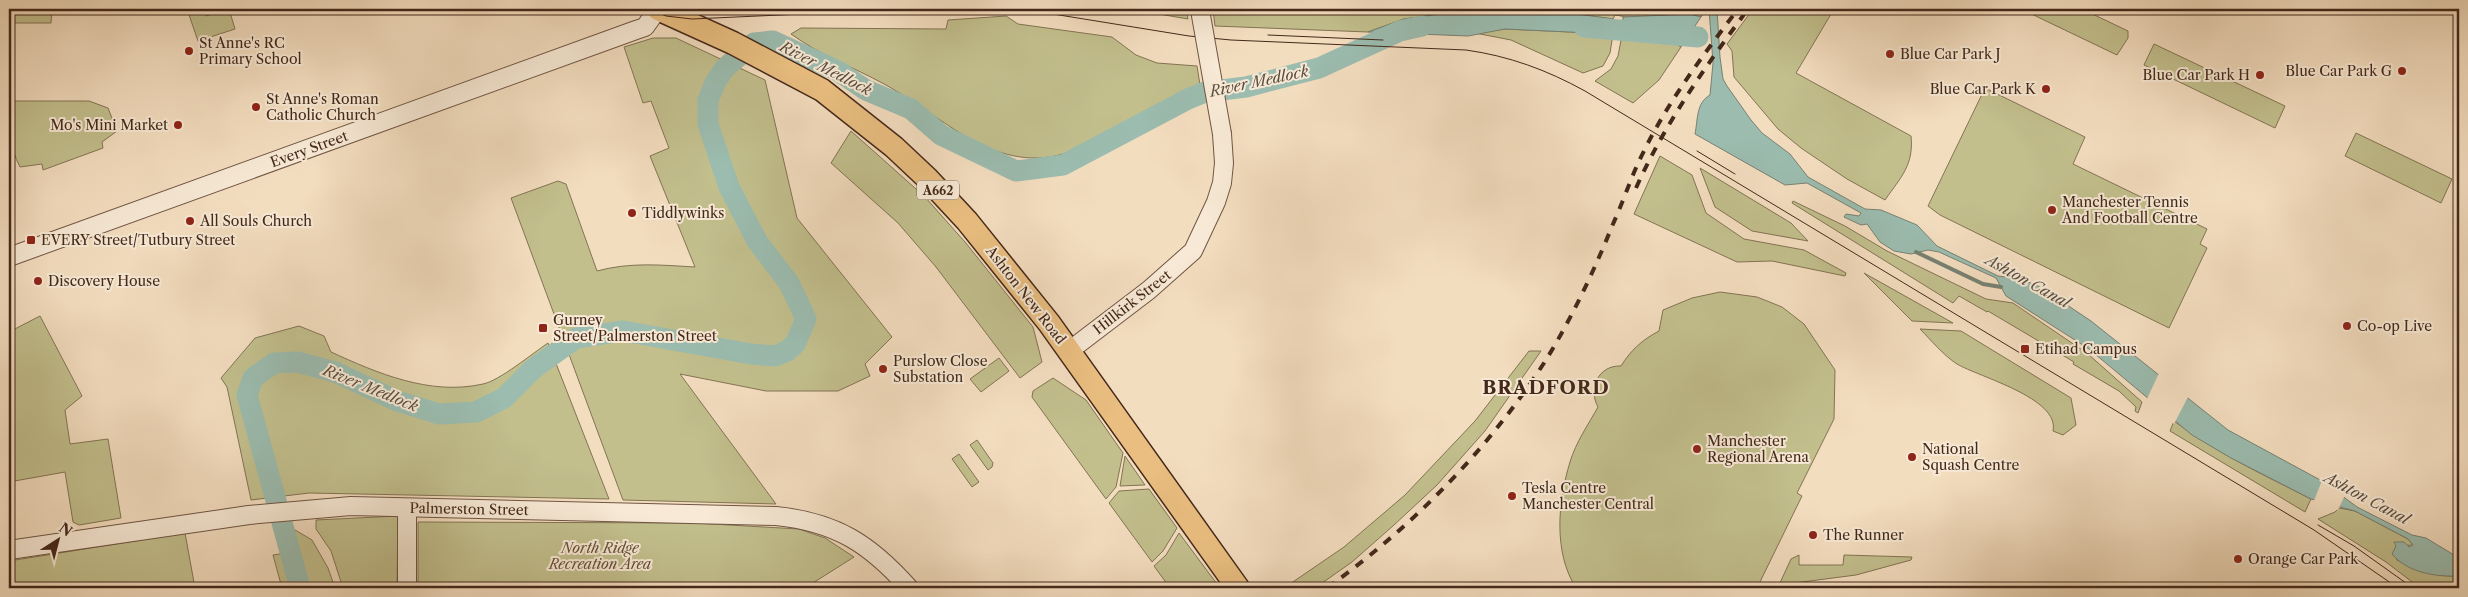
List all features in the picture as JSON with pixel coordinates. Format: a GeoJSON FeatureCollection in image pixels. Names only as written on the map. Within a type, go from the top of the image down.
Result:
{"type":"FeatureCollection","features":[{"type":"Feature","properties":{"kind":"main road","name":"Ashton New Road"},"geometry":{"type":"LineString","coordinates":[[658,9],[733,43],[822,90],[894,147],[967,220],[1069,351],[1238,588]]}},
{"type":"Feature","properties":{"kind":"street","name":"Every Street"},"geometry":{"type":"LineString","coordinates":[[9,257],[636,30],[648,23],[658,9]]}},
{"type":"Feature","properties":{"kind":"street","name":"Hillkirk Street"},"geometry":{"type":"LineString","coordinates":[[1069,351],[1149,290],[1193,251],[1216,202],[1222,183],[1222,134],[1200,9]]}},
{"type":"Feature","properties":{"kind":"street","name":"Palmerston Street"},"geometry":{"type":"LineString","coordinates":[[9,550],[249,515],[351,506],[797,518],[826,525],[848,535],[872,550],[908,588]]}},
{"type":"Feature","properties":{"kind":"street"},"geometry":{"type":"LineString","coordinates":[[406,588],[407,508]]}},
{"type":"Feature","properties":{"kind":"green space"},"geometry":{"type":"Polygon","coordinates":[[[9,9],[52,9],[51,23],[9,23],[9,9]]]}},
{"type":"Feature","properties":{"kind":"green space"},"geometry":{"type":"Polygon","coordinates":[[[187,9],[204,9],[206,16],[229,9],[235,29],[198,41],[187,9]]]}},
{"type":"Feature","properties":{"kind":"green space"},"geometry":{"type":"Polygon","coordinates":[[[1130,9],[1186,9],[1188,19],[1130,9]]]}},
{"type":"Feature","properties":{"kind":"green space"},"geometry":{"type":"Polygon","coordinates":[[[1213,9],[1477,9],[1404,19],[1368,32],[1215,26],[1213,9]]]}},
{"type":"Feature","properties":{"kind":"green space"},"geometry":{"type":"Polygon","coordinates":[[[1541,9],[1707,9],[1701,17],[1680,15],[1626,17],[1615,15],[1613,19],[1541,9]]]}},
{"type":"Feature","properties":{"kind":"green space"},"geometry":{"type":"Polygon","coordinates":[[[1753,9],[1834,9],[1796,73],[1911,136],[1908,163],[1885,200],[1847,179],[1801,148],[1778,129],[1734,77],[1732,51],[1727,44],[1753,9]]]}},
{"type":"Feature","properties":{"kind":"green space"},"geometry":{"type":"Polygon","coordinates":[[[2021,9],[2082,9],[2128,31],[2128,38],[2117,55],[2021,9]]]}},
{"type":"Feature","properties":{"kind":"green space"},"geometry":{"type":"Polygon","coordinates":[[[1006,16],[1018,24],[1112,37],[1136,55],[1157,63],[1197,66],[1200,85],[1155,106],[1072,151],[1045,157],[1019,157],[995,151],[972,140],[884,84],[825,55],[791,34],[801,28],[946,29],[948,20],[1006,16]]]}},
{"type":"Feature","properties":{"kind":"green space"},"geometry":{"type":"Polygon","coordinates":[[[1505,29],[1613,34],[1610,53],[1603,66],[1583,73],[1511,40],[1475,33],[1505,29]]]}},
{"type":"Feature","properties":{"kind":"green space"},"geometry":{"type":"Polygon","coordinates":[[[1622,35],[1664,36],[1681,47],[1659,80],[1633,103],[1595,81],[1611,69],[1618,56],[1622,35]]]}},
{"type":"Feature","properties":{"kind":"green space"},"geometry":{"type":"Polygon","coordinates":[[[653,38],[676,38],[765,80],[797,218],[892,337],[865,364],[870,376],[838,391],[766,391],[680,374],[776,504],[623,500],[511,198],[558,181],[566,184],[597,271],[634,265],[695,267],[650,156],[669,148],[651,101],[643,103],[624,47],[653,38]]]}},
{"type":"Feature","properties":{"kind":"green space"},"geometry":{"type":"Polygon","coordinates":[[[2154,44],[2285,106],[2275,128],[2144,65],[2154,44]]]}},
{"type":"Feature","properties":{"kind":"green space","name":"Manchester Tennis And Football Centre"},"geometry":{"type":"Polygon","coordinates":[[[1985,88],[2085,137],[2073,164],[2207,229],[2200,244],[2207,248],[2169,328],[1940,215],[1928,206],[1985,88]]]}},
{"type":"Feature","properties":{"kind":"green space"},"geometry":{"type":"Polygon","coordinates":[[[9,101],[89,101],[108,108],[117,131],[102,142],[103,148],[43,170],[42,164],[20,167],[12,143],[9,101]]]}},
{"type":"Feature","properties":{"kind":"green space"},"geometry":{"type":"Polygon","coordinates":[[[851,131],[925,197],[965,242],[1033,327],[1042,362],[1020,378],[936,267],[898,223],[831,163],[851,131]]]}},
{"type":"Feature","properties":{"kind":"green space"},"geometry":{"type":"Polygon","coordinates":[[[2356,133],[2452,179],[2441,203],[2345,156],[2356,133]]]}},
{"type":"Feature","properties":{"kind":"green space"},"geometry":{"type":"Polygon","coordinates":[[[1660,156],[1692,175],[1706,213],[1744,239],[1804,250],[1846,273],[1845,276],[1772,261],[1737,262],[1634,214],[1660,156]]]}},
{"type":"Feature","properties":{"kind":"green space"},"geometry":{"type":"Polygon","coordinates":[[[1700,168],[1791,223],[1808,241],[1752,231],[1715,207],[1700,168]]]}},
{"type":"Feature","properties":{"kind":"green space"},"geometry":{"type":"Polygon","coordinates":[[[1793,201],[1845,226],[1887,251],[1986,299],[2013,303],[2088,354],[2142,402],[2138,413],[2135,411],[2136,407],[2119,391],[2073,364],[2074,362],[1959,296],[1953,303],[1792,203],[1793,201]]]}},
{"type":"Feature","properties":{"kind":"green space"},"geometry":{"type":"Polygon","coordinates":[[[1864,273],[1953,323],[1912,321],[1864,273]]]}},
{"type":"Feature","properties":{"kind":"green space","name":"Manchester Regional Arena"},"geometry":{"type":"Polygon","coordinates":[[[1720,292],[1757,297],[1782,307],[1804,324],[1835,370],[1834,419],[1797,493],[1802,496],[1757,588],[1576,588],[1564,559],[1561,543],[1561,510],[1566,477],[1573,455],[1582,434],[1598,407],[1594,393],[1597,379],[1606,369],[1621,366],[1637,346],[1659,331],[1663,310],[1692,298],[1720,292]]]}},
{"type":"Feature","properties":{"kind":"green space"},"geometry":{"type":"Polygon","coordinates":[[[40,316],[82,396],[65,410],[70,444],[108,439],[121,518],[79,525],[73,522],[65,472],[9,482],[9,332],[40,316]]]}},
{"type":"Feature","properties":{"kind":"green space"},"geometry":{"type":"Polygon","coordinates":[[[299,326],[324,336],[331,352],[367,368],[385,375],[424,385],[443,387],[463,387],[490,382],[548,343],[609,499],[309,493],[251,500],[227,387],[221,378],[255,338],[299,326]]]}},
{"type":"Feature","properties":{"kind":"green space"},"geometry":{"type":"Polygon","coordinates":[[[1920,329],[1961,331],[2071,398],[2076,425],[2063,435],[2053,431],[2052,419],[2044,408],[2016,390],[1957,364],[1942,352],[1920,329]]]}},
{"type":"Feature","properties":{"kind":"green space"},"geometry":{"type":"Polygon","coordinates":[[[1529,351],[1541,351],[1485,431],[1437,485],[1352,562],[1315,588],[1284,588],[1344,547],[1405,495],[1475,421],[1529,351]]]}},
{"type":"Feature","properties":{"kind":"green space"},"geometry":{"type":"Polygon","coordinates":[[[999,358],[1009,371],[981,392],[970,379],[999,358]]]}},
{"type":"Feature","properties":{"kind":"green space"},"geometry":{"type":"Polygon","coordinates":[[[1053,378],[1086,400],[1123,453],[1116,487],[1106,499],[1032,397],[1033,391],[1053,378]]]}},
{"type":"Feature","properties":{"kind":"green space"},"geometry":{"type":"Polygon","coordinates":[[[2174,421],[2223,453],[2311,499],[2305,512],[2170,431],[2174,421]]]}},
{"type":"Feature","properties":{"kind":"green space"},"geometry":{"type":"Polygon","coordinates":[[[977,440],[993,463],[992,467],[988,470],[970,445],[977,440]]]}},
{"type":"Feature","properties":{"kind":"green space"},"geometry":{"type":"Polygon","coordinates":[[[959,454],[979,482],[972,487],[952,459],[959,454]]]}},
{"type":"Feature","properties":{"kind":"green space"},"geometry":{"type":"Polygon","coordinates":[[[1125,456],[1145,485],[1120,486],[1125,456]]]}},
{"type":"Feature","properties":{"kind":"green space"},"geometry":{"type":"Polygon","coordinates":[[[1149,489],[1177,528],[1163,551],[1152,562],[1109,503],[1119,491],[1149,489]]]}},
{"type":"Feature","properties":{"kind":"green space"},"geometry":{"type":"Polygon","coordinates":[[[2339,508],[2355,511],[2408,539],[2413,545],[2397,546],[2397,560],[2427,573],[2459,576],[2459,588],[2420,588],[2386,562],[2318,519],[2335,512],[2339,508]]]}},
{"type":"Feature","properties":{"kind":"green space"},"geometry":{"type":"Polygon","coordinates":[[[398,516],[397,588],[343,588],[331,551],[316,529],[316,520],[398,516]]]}},
{"type":"Feature","properties":{"kind":"green space","name":"North Ridge Recreation Area"},"geometry":{"type":"Polygon","coordinates":[[[418,522],[694,523],[799,529],[825,538],[854,557],[805,588],[418,588],[418,522]]]}},
{"type":"Feature","properties":{"kind":"green space"},"geometry":{"type":"Polygon","coordinates":[[[285,524],[312,540],[328,568],[335,588],[304,588],[285,524]]]}},
{"type":"Feature","properties":{"kind":"green space"},"geometry":{"type":"Polygon","coordinates":[[[185,533],[195,588],[9,588],[9,561],[185,533]]]}},
{"type":"Feature","properties":{"kind":"green space"},"geometry":{"type":"Polygon","coordinates":[[[1179,533],[1220,588],[1170,588],[1154,566],[1166,555],[1179,533]]]}},
{"type":"Feature","properties":{"kind":"green space"},"geometry":{"type":"Polygon","coordinates":[[[286,553],[296,588],[282,588],[273,555],[286,553]]]}},
{"type":"Feature","properties":{"kind":"green space"},"geometry":{"type":"Polygon","coordinates":[[[1799,555],[1799,565],[1843,565],[1844,555],[1912,557],[1911,560],[1856,575],[1779,585],[1791,559],[1799,555]]]}},
{"type":"Feature","properties":{"kind":"shaded area"},"geometry":{"type":"Polygon","coordinates":[[[1477,9],[1541,9],[1613,19],[1613,34],[1505,29],[1468,36],[1368,32],[1404,19],[1477,9]]]}},
{"type":"Feature","properties":{"kind":"shaded area"},"geometry":{"type":"Polygon","coordinates":[[[1709,9],[1717,9],[1720,57],[1723,79],[1727,86],[1762,133],[1790,154],[1808,177],[1865,209],[1881,210],[1917,225],[1937,246],[1998,276],[2021,279],[2040,287],[2091,321],[2228,430],[2322,481],[2357,507],[2412,535],[2426,538],[2459,558],[2459,576],[2441,576],[2414,570],[2406,566],[2392,554],[2396,546],[2394,542],[2404,542],[2409,547],[2413,545],[2408,539],[2355,511],[2311,499],[2231,458],[2192,435],[2089,349],[2006,296],[1996,278],[1939,252],[1928,250],[1911,254],[1894,251],[1880,242],[1867,224],[1861,225],[1844,217],[1846,214],[1859,216],[1861,213],[1807,183],[1785,185],[1695,134],[1700,107],[1705,98],[1710,95],[1713,63],[1709,9]]]}},
{"type":"Feature","properties":{"kind":"shaded area"},"geometry":{"type":"Polygon","coordinates":[[[1690,14],[1701,17],[1681,47],[1664,36],[1622,35],[1623,17],[1690,14]]]}},
{"type":"Feature","properties":{"kind":"pier"},"geometry":{"type":"Polygon","coordinates":[[[2159,373],[2188,397],[2174,424],[2146,401],[2159,373]]]}},
{"type":"Feature","properties":{"kind":"pier"},"geometry":{"type":"Polygon","coordinates":[[[2323,478],[2345,495],[2338,510],[2313,503],[2323,478]]]}},
{"type":"Feature","properties":{"kind":"waterway","name":"River Medlock"},"geometry":{"type":"LineString","coordinates":[[300,588],[247,395],[253,378],[274,363],[297,362],[335,372],[397,401],[439,414],[476,412],[504,398],[533,369],[576,338],[623,331],[751,354],[775,356],[787,351],[795,344],[806,319],[789,283],[757,241],[729,187],[708,124],[708,100],[716,81],[725,68],[754,43],[773,41],[838,71],[866,90],[911,109],[941,135],[1016,171],[1063,165],[1188,99],[1205,92],[1246,87],[1319,68],[1400,31],[1422,26]]}},
{"type":"Feature","properties":{"kind":"waterway","name":"River Medlock"},"geometry":{"type":"LineString","coordinates":[[1584,27],[1698,37]]}},
{"type":"Feature","properties":{"kind":"waterway"},"geometry":{"type":"LineString","coordinates":[[1916,252],[1983,284],[2001,287]]}},
{"type":"Feature","properties":{"kind":"tram line"},"geometry":{"type":"LineString","coordinates":[[649,9],[666,16],[692,19],[912,9]]}},
{"type":"Feature","properties":{"kind":"tram line"},"geometry":{"type":"LineString","coordinates":[[1022,9],[1189,36],[1231,40],[1466,50],[1513,60],[1542,70],[1585,91],[2314,530],[2398,588]]}},
{"type":"Feature","properties":{"kind":"tram line"},"geometry":{"type":"LineString","coordinates":[[1268,35],[1383,40]]}},
{"type":"Feature","properties":{"kind":"tram line"},"geometry":{"type":"LineString","coordinates":[[1697,151],[1735,174]]}},
{"type":"Feature","properties":{"kind":"tram line"},"geometry":{"type":"LineString","coordinates":[[2318,525],[2354,546],[2413,588]]}},
{"type":"Feature","properties":{"kind":"railway"},"geometry":{"type":"LineString","coordinates":[[1327,588],[1389,539],[1446,486],[1473,457],[1522,395],[1554,347],[1582,295],[1644,151],[1664,114],[1712,43],[1738,9]]}},
{"type":"Feature","properties":{"kind":"railway"},"geometry":{"type":"LineString","coordinates":[[1636,188],[1673,118],[1748,9]]}},
{"type":"Feature","properties":{"kind":"place","name":"St Anne's RC Primary School"},"geometry":{"type":"Point","coordinates":[189,51]}},
{"type":"Feature","properties":{"kind":"place","name":"Blue Car Park J"},"geometry":{"type":"Point","coordinates":[1890,54]}},
{"type":"Feature","properties":{"kind":"place","name":"Blue Car Park G"},"geometry":{"type":"Point","coordinates":[2402,71]}},
{"type":"Feature","properties":{"kind":"place","name":"Blue Car Park H"},"geometry":{"type":"Point","coordinates":[2260,75]}},
{"type":"Feature","properties":{"kind":"place","name":"Blue Car Park K"},"geometry":{"type":"Point","coordinates":[2046,89]}},
{"type":"Feature","properties":{"kind":"place","name":"St Anne's Roman Catholic Church"},"geometry":{"type":"Point","coordinates":[256,107]}},
{"type":"Feature","properties":{"kind":"place","name":"Mo's Mini Market"},"geometry":{"type":"Point","coordinates":[178,125]}},
{"type":"Feature","properties":{"kind":"place","name":"Manchester Tennis And Football Centre"},"geometry":{"type":"Point","coordinates":[2052,210]}},
{"type":"Feature","properties":{"kind":"place","name":"Tiddlywinks"},"geometry":{"type":"Point","coordinates":[632,213]}},
{"type":"Feature","properties":{"kind":"place","name":"All Souls Church"},"geometry":{"type":"Point","coordinates":[190,221]}},
{"type":"Feature","properties":{"kind":"place","name":"EVERY Street/Tutbury Street"},"geometry":{"type":"Point","coordinates":[31,240]}},
{"type":"Feature","properties":{"kind":"place","name":"Discovery House"},"geometry":{"type":"Point","coordinates":[38,281]}},
{"type":"Feature","properties":{"kind":"place","name":"Co-op Live"},"geometry":{"type":"Point","coordinates":[2347,326]}},
{"type":"Feature","properties":{"kind":"place","name":"Gurney Street/Palmerston Street"},"geometry":{"type":"Point","coordinates":[543,328]}},
{"type":"Feature","properties":{"kind":"place","name":"Etihad Campus"},"geometry":{"type":"Point","coordinates":[2025,349]}},
{"type":"Feature","properties":{"kind":"place","name":"Purslow Close Substation"},"geometry":{"type":"Point","coordinates":[883,369]}},
{"type":"Feature","properties":{"kind":"place","name":"Manchester Regional Arena"},"geometry":{"type":"Point","coordinates":[1697,449]}},
{"type":"Feature","properties":{"kind":"place","name":"National Squash Centre"},"geometry":{"type":"Point","coordinates":[1912,457]}},
{"type":"Feature","properties":{"kind":"place","name":"Tesla Centre Manchester Central"},"geometry":{"type":"Point","coordinates":[1512,496]}},
{"type":"Feature","properties":{"kind":"place","name":"The Runner"},"geometry":{"type":"Point","coordinates":[1813,535]}},
{"type":"Feature","properties":{"kind":"place","name":"Orange Car Park"},"geometry":{"type":"Point","coordinates":[2238,559]}},
{"type":"Feature","properties":{"kind":"district","name":"BRADFORD"},"geometry":{"type":"Point","coordinates":[1546,387]}},
{"type":"Feature","properties":{"kind":"water label","name":"Ashton Canal"},"geometry":{"type":"Point","coordinates":[2028,281]}},
{"type":"Feature","properties":{"kind":"water label","name":"Ashton Canal"},"geometry":{"type":"Point","coordinates":[2367,498]}}]}
